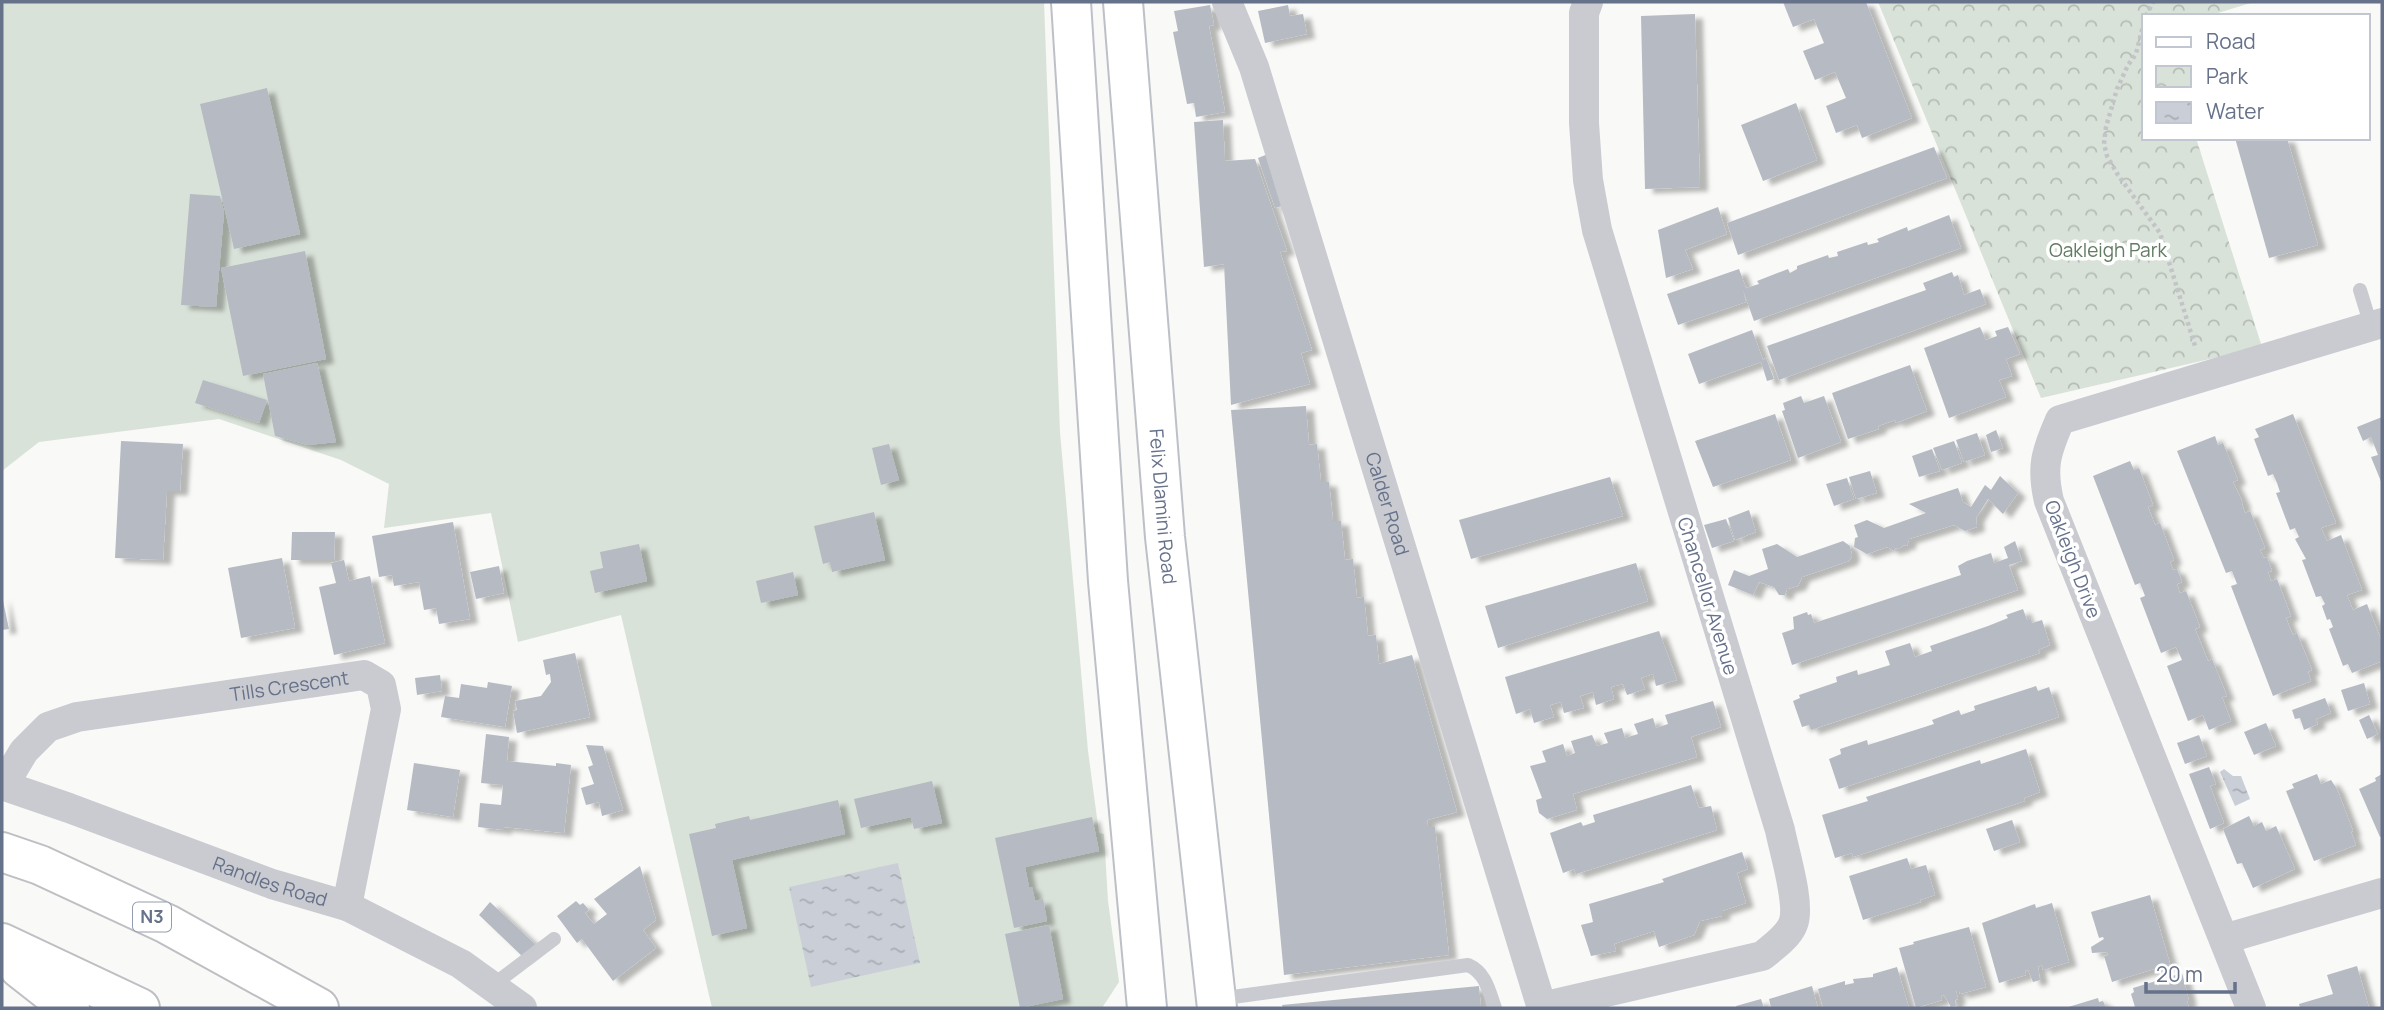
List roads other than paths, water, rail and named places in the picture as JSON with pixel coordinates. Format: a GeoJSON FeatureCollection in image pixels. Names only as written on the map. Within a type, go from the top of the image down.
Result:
{"type":"FeatureCollection","features":[{"type":"Feature","properties":{"kind":"main road"},"geometry":{"type":"LineString","coordinates":[[1071,2],[1107,568],[1147,1008]]}},
{"type":"Feature","properties":{"kind":"main road","name":"Felix Dlamini Road"},"geometry":{"type":"LineString","coordinates":[[1123,2],[1165,537],[1217,1004]]}},
{"type":"Feature","properties":{"kind":"main road","name":"N3"},"geometry":{"type":"LineString","coordinates":[[2,852],[40,866],[167,924],[308,1001]]}},
{"type":"Feature","properties":{"kind":"main road"},"geometry":{"type":"LineString","coordinates":[[2,943],[140,1008]]}},
{"type":"Feature","properties":{"kind":"main road"},"geometry":{"type":"LineString","coordinates":[[2,954],[69,1008]]}},
{"type":"Feature","properties":{"kind":"main road"},"geometry":{"type":"LineString","coordinates":[[308,1001],[342,1008]]}},
{"type":"Feature","properties":{"kind":"street","name":"Calder Road"},"geometry":{"type":"LineString","coordinates":[[1227,2],[1254,67],[1541,1008]]}},
{"type":"Feature","properties":{"kind":"street","name":"Chancellor Avenue"},"geometry":{"type":"LineString","coordinates":[[1541,1008],[1762,957],[1794,924],[1795,899],[1780,830],[1597,230],[1588,180],[1584,123],[1584,13],[1588,2]]}},
{"type":"Feature","properties":{"kind":"street","name":"Oakleigh Drive"},"geometry":{"type":"LineString","coordinates":[[2251,1008],[2049,501],[2044,482],[2046,452],[2060,420],[2377,325]]}},
{"type":"Feature","properties":{"kind":"street","name":"Tills Crescent"},"geometry":{"type":"LineString","coordinates":[[2,785],[24,751],[48,727],[77,717],[364,675],[381,685],[386,709],[347,906]]}},
{"type":"Feature","properties":{"kind":"street","name":"Randles Road"},"geometry":{"type":"LineString","coordinates":[[2,785],[272,884],[347,906],[461,964],[522,1008]]}},
{"type":"Feature","properties":{"kind":"street"},"geometry":{"type":"LineString","coordinates":[[2224,939],[2382,893]]}},
{"type":"Feature","properties":{"kind":"lane"},"geometry":{"type":"LineString","coordinates":[[2360,290],[2377,325]]}},
{"type":"Feature","properties":{"kind":"lane"},"geometry":{"type":"LineString","coordinates":[[493,985],[554,939]]}},
{"type":"Feature","properties":{"kind":"lane"},"geometry":{"type":"LineString","coordinates":[[1217,1004],[1468,965],[1477,969],[1485,979],[1494,1008]]}},
{"type":"Feature","properties":{"kind":"water"},"geometry":{"type":"Polygon","coordinates":[[[2224,769],[2233,776],[2241,776],[2250,799],[2235,806],[2220,772],[2224,769]]]}},
{"type":"Feature","properties":{"kind":"water"},"geometry":{"type":"Polygon","coordinates":[[[898,863],[920,963],[811,987],[789,887],[898,863]]]}},
{"type":"Feature","properties":{"kind":"park label","name":"Oakleigh Park"},"geometry":{"type":"Point","coordinates":[2108,250]}}]}
